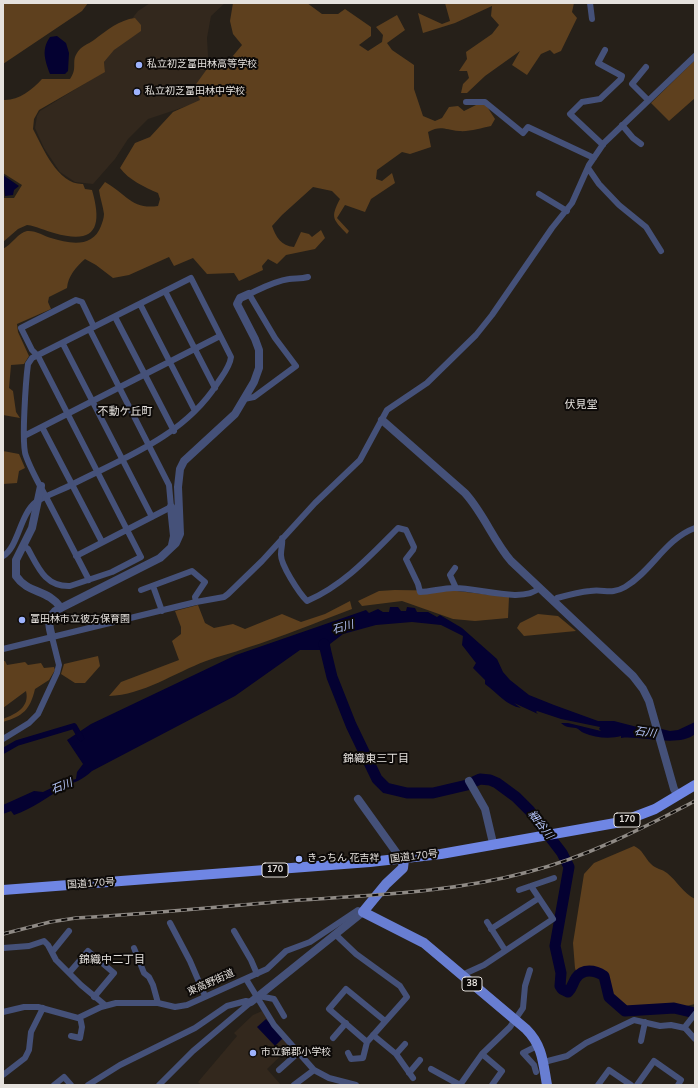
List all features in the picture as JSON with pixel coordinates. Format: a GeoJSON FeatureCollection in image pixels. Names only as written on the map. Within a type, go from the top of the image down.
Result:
{"type":"FeatureCollection","features":[{"type":"Feature","properties":{"kind":"highway","name":"国道170号"},"geometry":{"type":"LineString","coordinates":[[3,890],[401,859],[441,854],[493,843],[621,822],[655,809],[695,785]]}},
{"type":"Feature","properties":{"kind":"main road"},"geometry":{"type":"LineString","coordinates":[[363,912],[386,884],[403,868],[401,859]]}},
{"type":"Feature","properties":{"kind":"main road","name":"38"},"geometry":{"type":"LineString","coordinates":[[363,912],[419,940],[531,1034],[539,1045],[544,1062],[547,1085]]}},
{"type":"Feature","properties":{"kind":"street"},"geometry":{"type":"LineString","coordinates":[[590,3],[592,19]]}},
{"type":"Feature","properties":{"kind":"street"},"geometry":{"type":"LineString","coordinates":[[603,145],[570,114],[582,102],[600,99],[621,79],[622,76],[598,63],[605,50]]}},
{"type":"Feature","properties":{"kind":"street"},"geometry":{"type":"LineString","coordinates":[[3,649],[196,602],[224,597],[228,594],[314,503],[360,460],[390,408],[427,383],[476,335],[492,315],[552,228],[567,211],[588,168],[603,145],[695,56]]}},
{"type":"Feature","properties":{"kind":"street"},"geometry":{"type":"LineString","coordinates":[[646,67],[632,84],[648,100]]}},
{"type":"Feature","properties":{"kind":"street"},"geometry":{"type":"LineString","coordinates":[[466,102],[485,102],[523,133],[528,127],[594,158]]}},
{"type":"Feature","properties":{"kind":"street"},"geometry":{"type":"LineString","coordinates":[[622,125],[633,138],[641,144]]}},
{"type":"Feature","properties":{"kind":"street"},"geometry":{"type":"LineString","coordinates":[[588,168],[599,184],[619,205],[646,227],[661,251]]}},
{"type":"Feature","properties":{"kind":"street"},"geometry":{"type":"LineString","coordinates":[[539,194],[567,211]]}},
{"type":"Feature","properties":{"kind":"street"},"geometry":{"type":"LineString","coordinates":[[3,739],[36,718],[57,673],[59,665],[49,626],[50,616],[60,608],[160,558],[176,543],[180,534],[178,487],[180,469],[189,456],[230,420],[257,376],[260,360],[255,339],[237,304],[240,298],[270,284],[288,279],[296,280],[308,277]]}},
{"type":"Feature","properties":{"kind":"street"},"geometry":{"type":"LineString","coordinates":[[3,556],[12,548],[14,539],[30,508],[38,501],[46,497],[72,484],[97,472],[174,431],[195,411],[215,388],[230,362],[230,353],[191,278],[63,344],[32,358],[28,364],[24,436],[25,456],[41,486],[46,497],[76,556],[89,580]]}},
{"type":"Feature","properties":{"kind":"street"},"geometry":{"type":"LineString","coordinates":[[165,291],[215,388]]}},
{"type":"Feature","properties":{"kind":"street"},"geometry":{"type":"LineString","coordinates":[[244,399],[254,397],[296,366],[275,338],[249,294]]}},
{"type":"Feature","properties":{"kind":"street"},"geometry":{"type":"LineString","coordinates":[[24,546],[28,549],[43,576],[63,586],[70,586],[112,572],[141,558],[38,356],[32,350],[21,328],[76,300],[82,302],[92,329],[118,388],[169,485],[174,536],[170,550]]}},
{"type":"Feature","properties":{"kind":"street"},"geometry":{"type":"LineString","coordinates":[[140,304],[195,411]]}},
{"type":"Feature","properties":{"kind":"street"},"geometry":{"type":"LineString","coordinates":[[116,317],[174,431]]}},
{"type":"Feature","properties":{"kind":"street"},"geometry":{"type":"LineString","coordinates":[[24,436],[220,336]]}},
{"type":"Feature","properties":{"kind":"street"},"geometry":{"type":"LineString","coordinates":[[63,344],[152,517]]}},
{"type":"Feature","properties":{"kind":"street"},"geometry":{"type":"LineString","coordinates":[[382,420],[465,494],[484,518],[500,549],[539,588],[621,664],[643,689],[652,709],[678,795]]}},
{"type":"Feature","properties":{"kind":"street"},"geometry":{"type":"LineString","coordinates":[[42,427],[102,542]]}},
{"type":"Feature","properties":{"kind":"street"},"geometry":{"type":"LineString","coordinates":[[41,486],[32,528],[16,560],[16,576],[24,586],[51,597],[60,608]]}},
{"type":"Feature","properties":{"kind":"street"},"geometry":{"type":"LineString","coordinates":[[76,556],[171,507]]}},
{"type":"Feature","properties":{"kind":"street"},"geometry":{"type":"LineString","coordinates":[[282,538],[283,546],[280,555],[291,581],[306,600],[331,590],[366,560],[398,528],[406,530],[414,547],[406,559],[418,584],[420,592],[456,588],[514,595],[532,593],[539,588]]}},
{"type":"Feature","properties":{"kind":"street"},"geometry":{"type":"LineString","coordinates":[[554,602],[557,598],[589,591],[609,593],[625,587],[636,579],[680,535],[695,528]]}},
{"type":"Feature","properties":{"kind":"street"},"geometry":{"type":"LineString","coordinates":[[455,568],[450,575],[456,588]]}},
{"type":"Feature","properties":{"kind":"street"},"geometry":{"type":"LineString","coordinates":[[141,590],[192,571],[205,582],[195,598],[196,602]]}},
{"type":"Feature","properties":{"kind":"street"},"geometry":{"type":"LineString","coordinates":[[153,586],[162,611]]}},
{"type":"Feature","properties":{"kind":"street"},"geometry":{"type":"LineString","coordinates":[[471,784],[485,809],[493,843]]}},
{"type":"Feature","properties":{"kind":"street"},"geometry":{"type":"LineString","coordinates":[[358,799],[401,859]]}},
{"type":"Feature","properties":{"kind":"street"},"geometry":{"type":"LineString","coordinates":[[519,890],[554,878]]}},
{"type":"Feature","properties":{"kind":"street"},"geometry":{"type":"LineString","coordinates":[[462,975],[484,964],[553,919],[531,886]]}},
{"type":"Feature","properties":{"kind":"street"},"geometry":{"type":"LineString","coordinates":[[491,929],[539,898]]}},
{"type":"Feature","properties":{"kind":"street","name":"東高野街道"},"geometry":{"type":"LineString","coordinates":[[80,1017],[105,1005],[127,1002],[158,1003],[167,1006],[182,1006],[267,969],[286,951],[310,942],[358,910],[363,912]]}},
{"type":"Feature","properties":{"kind":"street"},"geometry":{"type":"LineString","coordinates":[[159,1085],[193,1051],[363,912]]}},
{"type":"Feature","properties":{"kind":"street"},"geometry":{"type":"LineString","coordinates":[[487,922],[504,950]]}},
{"type":"Feature","properties":{"kind":"street"},"geometry":{"type":"LineString","coordinates":[[170,923],[190,961],[205,996]]}},
{"type":"Feature","properties":{"kind":"street"},"geometry":{"type":"LineString","coordinates":[[52,952],[69,931]]}},
{"type":"Feature","properties":{"kind":"street"},"geometry":{"type":"LineString","coordinates":[[234,931],[251,960],[256,974]]}},
{"type":"Feature","properties":{"kind":"street"},"geometry":{"type":"LineString","coordinates":[[335,934],[356,954],[400,986],[407,997],[367,1042],[363,1058],[351,1060],[348,1053]]}},
{"type":"Feature","properties":{"kind":"street"},"geometry":{"type":"LineString","coordinates":[[3,948],[22,947],[44,941],[56,960],[94,997],[105,1005]]}},
{"type":"Feature","properties":{"kind":"street"},"geometry":{"type":"LineString","coordinates":[[134,948],[144,973],[149,977],[153,985],[158,1003]]}},
{"type":"Feature","properties":{"kind":"street"},"geometry":{"type":"LineString","coordinates":[[69,973],[88,951],[114,973],[94,997]]}},
{"type":"Feature","properties":{"kind":"street"},"geometry":{"type":"LineString","coordinates":[[431,1069],[460,1085],[482,1054],[514,1020],[523,1008],[525,986],[530,970]]}},
{"type":"Feature","properties":{"kind":"street"},"geometry":{"type":"LineString","coordinates":[[246,979],[256,998],[274,1025],[314,1070],[330,1078],[356,1085]]}},
{"type":"Feature","properties":{"kind":"street"},"geometry":{"type":"LineString","coordinates":[[367,1042],[329,1009],[346,989],[385,1022]]}},
{"type":"Feature","properties":{"kind":"street"},"geometry":{"type":"LineString","coordinates":[[88,1085],[120,1065],[195,1028],[227,1006],[256,998],[274,999],[284,1016]]}},
{"type":"Feature","properties":{"kind":"street"},"geometry":{"type":"LineString","coordinates":[[3,1012],[24,1007],[43,1008],[80,1017],[82,1027],[80,1038],[72,1036]]}},
{"type":"Feature","properties":{"kind":"street"},"geometry":{"type":"LineString","coordinates":[[3,1075],[25,1058],[29,1050],[31,1032],[43,1008]]}},
{"type":"Feature","properties":{"kind":"street"},"geometry":{"type":"LineString","coordinates":[[684,1028],[694,1015]]}},
{"type":"Feature","properties":{"kind":"street"},"geometry":{"type":"LineString","coordinates":[[544,1062],[567,1056],[586,1043],[628,1021],[634,1020],[684,1028],[695,1039]]}},
{"type":"Feature","properties":{"kind":"street"},"geometry":{"type":"LineString","coordinates":[[641,1041],[645,1022]]}},
{"type":"Feature","properties":{"kind":"street"},"geometry":{"type":"LineString","coordinates":[[333,1038],[346,1024]]}},
{"type":"Feature","properties":{"kind":"street"},"geometry":{"type":"LineString","coordinates":[[373,1035],[396,1054],[411,1075],[420,1060]]}},
{"type":"Feature","properties":{"kind":"street"},"geometry":{"type":"LineString","coordinates":[[396,1054],[405,1044]]}},
{"type":"Feature","properties":{"kind":"street"},"geometry":{"type":"LineString","coordinates":[[536,1072],[534,1064],[523,1053],[539,1045]]}},
{"type":"Feature","properties":{"kind":"street"},"geometry":{"type":"LineString","coordinates":[[279,1070],[298,1053]]}},
{"type":"Feature","properties":{"kind":"street"},"geometry":{"type":"LineString","coordinates":[[482,1054],[502,1071],[492,1085]]}},
{"type":"Feature","properties":{"kind":"street"},"geometry":{"type":"LineString","coordinates":[[637,1085],[654,1061],[681,1080],[678,1085]]}},
{"type":"Feature","properties":{"kind":"street"},"geometry":{"type":"LineString","coordinates":[[285,1065],[289,1070]]}},
{"type":"Feature","properties":{"kind":"street"},"geometry":{"type":"LineString","coordinates":[[294,1085],[314,1070]]}},
{"type":"Feature","properties":{"kind":"street"},"geometry":{"type":"LineString","coordinates":[[598,1085],[609,1070],[631,1085]]}},
{"type":"Feature","properties":{"kind":"street"},"geometry":{"type":"LineString","coordinates":[[54,1085],[64,1077],[71,1085]]}},
{"type":"Feature","properties":{"kind":"shaded area"},"geometry":{"type":"Polygon","coordinates":[[[3,3],[88,3],[82,11],[3,64],[3,3]]]}},
{"type":"Feature","properties":{"kind":"shaded area"},"geometry":{"type":"Polygon","coordinates":[[[150,3],[225,3],[211,16],[207,38],[208,56],[202,101],[148,119],[128,139],[115,159],[93,184],[75,182],[60,172],[44,148],[35,128],[37,116],[40,111],[105,71],[104,62],[116,47],[131,20],[138,11],[150,3]]]}},
{"type":"Feature","properties":{"kind":"shaded area"},"geometry":{"type":"Polygon","coordinates":[[[233,3],[307,3],[322,14],[338,14],[345,9],[371,27],[371,36],[359,45],[368,51],[382,42],[383,35],[376,27],[397,15],[405,30],[387,43],[392,50],[414,65],[414,89],[423,116],[435,121],[442,118],[449,107],[458,106],[464,111],[476,105],[486,105],[495,119],[491,126],[471,130],[459,131],[440,128],[432,130],[428,132],[431,147],[410,154],[402,152],[377,170],[376,179],[382,181],[392,173],[395,183],[371,199],[365,212],[345,205],[337,218],[349,231],[347,234],[334,218],[335,210],[340,199],[332,191],[313,187],[272,226],[275,234],[282,243],[289,246],[294,247],[301,232],[309,234],[312,237],[321,230],[325,238],[315,249],[286,255],[277,264],[268,259],[262,266],[263,270],[239,281],[234,273],[207,274],[193,258],[174,266],[169,257],[129,275],[113,278],[96,265],[85,259],[73,272],[67,288],[49,297],[48,302],[51,309],[17,324],[18,332],[29,356],[24,364],[11,365],[9,388],[13,391],[16,412],[20,418],[3,415],[3,249],[27,231],[36,232],[58,240],[73,243],[87,241],[92,238],[97,233],[103,219],[104,214],[99,190],[105,182],[135,203],[149,207],[158,206],[160,199],[158,193],[132,180],[120,168],[135,143],[150,137],[173,112],[200,100],[194,87],[212,62],[232,57],[242,45],[233,34],[230,21],[233,3]]]}},
{"type":"Feature","properties":{"kind":"shaded area"},"geometry":{"type":"Polygon","coordinates":[[[445,3],[574,3],[572,12],[577,18],[561,51],[554,54],[550,50],[541,54],[527,75],[512,65],[520,51],[485,76],[467,93],[461,93],[463,84],[469,78],[467,71],[459,71],[467,59],[466,52],[492,34],[499,25],[491,16],[492,6],[455,23],[423,33],[418,13],[442,24],[450,21],[445,3]]]}},
{"type":"Feature","properties":{"kind":"shaded area"},"geometry":{"type":"Polygon","coordinates":[[[135,18],[141,25],[141,31],[114,50],[104,62],[105,72],[39,110],[34,119],[33,129],[52,164],[66,178],[74,183],[83,184],[85,189],[92,190],[95,203],[96,223],[92,230],[87,235],[79,237],[68,236],[27,225],[18,229],[3,242],[3,198],[14,198],[22,185],[3,173],[3,100],[19,97],[34,87],[42,79],[70,79],[74,72],[75,56],[80,49],[113,26],[135,18]]]}},
{"type":"Feature","properties":{"kind":"shaded area"},"geometry":{"type":"Polygon","coordinates":[[[695,60],[695,98],[669,121],[651,103],[695,60]]]}},
{"type":"Feature","properties":{"kind":"shaded area"},"geometry":{"type":"Polygon","coordinates":[[[3,451],[19,454],[25,468],[19,471],[17,483],[3,484],[3,451]]]}},
{"type":"Feature","properties":{"kind":"shaded area"},"geometry":{"type":"Polygon","coordinates":[[[379,591],[457,591],[509,597],[508,618],[475,621],[453,619],[402,601],[362,606],[358,601],[379,591]]]}},
{"type":"Feature","properties":{"kind":"shaded area"},"geometry":{"type":"Polygon","coordinates":[[[350,601],[352,609],[273,639],[206,661],[146,688],[122,695],[109,696],[121,682],[179,660],[172,641],[181,634],[181,627],[175,611],[198,605],[205,623],[214,628],[233,624],[245,629],[282,614],[301,622],[325,614],[350,601]]]}},
{"type":"Feature","properties":{"kind":"shaded area"},"geometry":{"type":"Polygon","coordinates":[[[538,614],[558,616],[576,631],[524,636],[517,628],[520,623],[538,614]]]}},
{"type":"Feature","properties":{"kind":"shaded area"},"geometry":{"type":"Polygon","coordinates":[[[98,656],[100,666],[85,683],[75,683],[61,674],[64,664],[98,656]]]}},
{"type":"Feature","properties":{"kind":"shaded area"},"geometry":{"type":"Polygon","coordinates":[[[3,661],[5,661],[7,665],[25,662],[28,665],[41,663],[44,668],[54,667],[55,670],[49,680],[35,689],[31,702],[25,711],[16,717],[3,722],[3,719],[13,715],[24,706],[27,697],[26,691],[3,708],[3,661]]]}},
{"type":"Feature","properties":{"kind":"shaded area"},"geometry":{"type":"Polygon","coordinates":[[[634,846],[651,864],[671,876],[687,894],[695,899],[695,1004],[682,1007],[673,1006],[630,1010],[612,998],[605,976],[595,969],[582,971],[577,974],[575,968],[573,943],[584,874],[594,863],[634,846]]]}},
{"type":"Feature","properties":{"kind":"shaded area","name":"市立錦郡小学校"},"geometry":{"type":"Polygon","coordinates":[[[262,1011],[291,1046],[267,1069],[281,1085],[201,1085],[198,1082],[237,1036],[234,1033],[253,1015],[262,1011]]]}},
{"type":"Feature","properties":{"kind":"water"},"geometry":{"type":"Polygon","coordinates":[[[57,36],[66,43],[69,53],[68,71],[65,74],[50,74],[45,60],[47,42],[50,37],[57,36]]]}},
{"type":"Feature","properties":{"kind":"water"},"geometry":{"type":"Polygon","coordinates":[[[3,175],[19,186],[14,190],[13,195],[5,196],[3,175]]]}},
{"type":"Feature","properties":{"kind":"water","name":"石川"},"geometry":{"type":"Polygon","coordinates":[[[390,607],[398,607],[401,611],[406,611],[407,607],[415,608],[417,612],[428,612],[437,617],[440,615],[462,628],[497,659],[503,672],[510,680],[529,695],[598,721],[614,721],[641,728],[649,726],[670,731],[678,730],[695,722],[695,734],[688,738],[669,741],[621,738],[621,736],[603,738],[588,735],[577,728],[566,727],[561,723],[568,723],[601,731],[599,729],[600,727],[561,719],[537,711],[536,712],[538,714],[514,703],[521,708],[511,705],[502,698],[485,684],[485,680],[473,668],[476,663],[462,645],[463,636],[441,625],[412,622],[376,625],[343,634],[330,644],[331,657],[326,659],[320,650],[300,650],[235,696],[92,771],[82,779],[63,788],[27,810],[14,815],[11,811],[3,814],[3,805],[34,791],[43,792],[64,782],[76,779],[77,772],[83,764],[67,740],[91,724],[236,655],[366,610],[369,613],[378,609],[383,612],[389,612],[390,607]]]}},
{"type":"Feature","properties":{"kind":"water"},"geometry":{"type":"Polygon","coordinates":[[[266,1019],[283,1038],[275,1046],[257,1027],[266,1019]]]}},
{"type":"Feature","properties":{"kind":"waterway","name":"細谷川"},"geometry":{"type":"LineString","coordinates":[[324,644],[332,677],[351,725],[377,779],[386,788],[407,793],[433,793],[467,785],[480,779],[490,780],[497,783],[516,797],[530,811],[562,853],[569,867],[555,946],[561,973],[560,986],[562,989],[568,992],[579,975],[586,971],[593,971],[604,976],[609,997],[625,1011],[674,1008],[695,1013]]}},
{"type":"Feature","properties":{"kind":"waterway"},"geometry":{"type":"LineString","coordinates":[[3,751],[17,743],[74,726],[81,738]]}},
{"type":"Feature","properties":{"kind":"railway"},"geometry":{"type":"LineString","coordinates":[[3,934],[50,922],[76,918],[415,892],[500,879],[571,859],[634,832],[695,801]]}},
{"type":"Feature","properties":{"kind":"place","name":"私立初芝富田林高等学校"},"geometry":{"type":"Point","coordinates":[139,65]}},
{"type":"Feature","properties":{"kind":"place","name":"私立初芝富田林中学校"},"geometry":{"type":"Point","coordinates":[137,92]}},
{"type":"Feature","properties":{"kind":"place","name":"富田林市立彼方保育園"},"geometry":{"type":"Point","coordinates":[22,620]}},
{"type":"Feature","properties":{"kind":"place","name":"きっちん 花吉祥"},"geometry":{"type":"Point","coordinates":[299,859]}},
{"type":"Feature","properties":{"kind":"place","name":"市立錦郡小学校"},"geometry":{"type":"Point","coordinates":[253,1053]}},
{"type":"Feature","properties":{"kind":"district","name":"伏見堂"},"geometry":{"type":"Point","coordinates":[581,405]}},
{"type":"Feature","properties":{"kind":"district","name":"不動ケ丘町"},"geometry":{"type":"Point","coordinates":[125,412]}},
{"type":"Feature","properties":{"kind":"district","name":"錦織東三丁目"},"geometry":{"type":"Point","coordinates":[376,759]}},
{"type":"Feature","properties":{"kind":"district","name":"錦織中二丁目"},"geometry":{"type":"Point","coordinates":[112,960]}}]}
